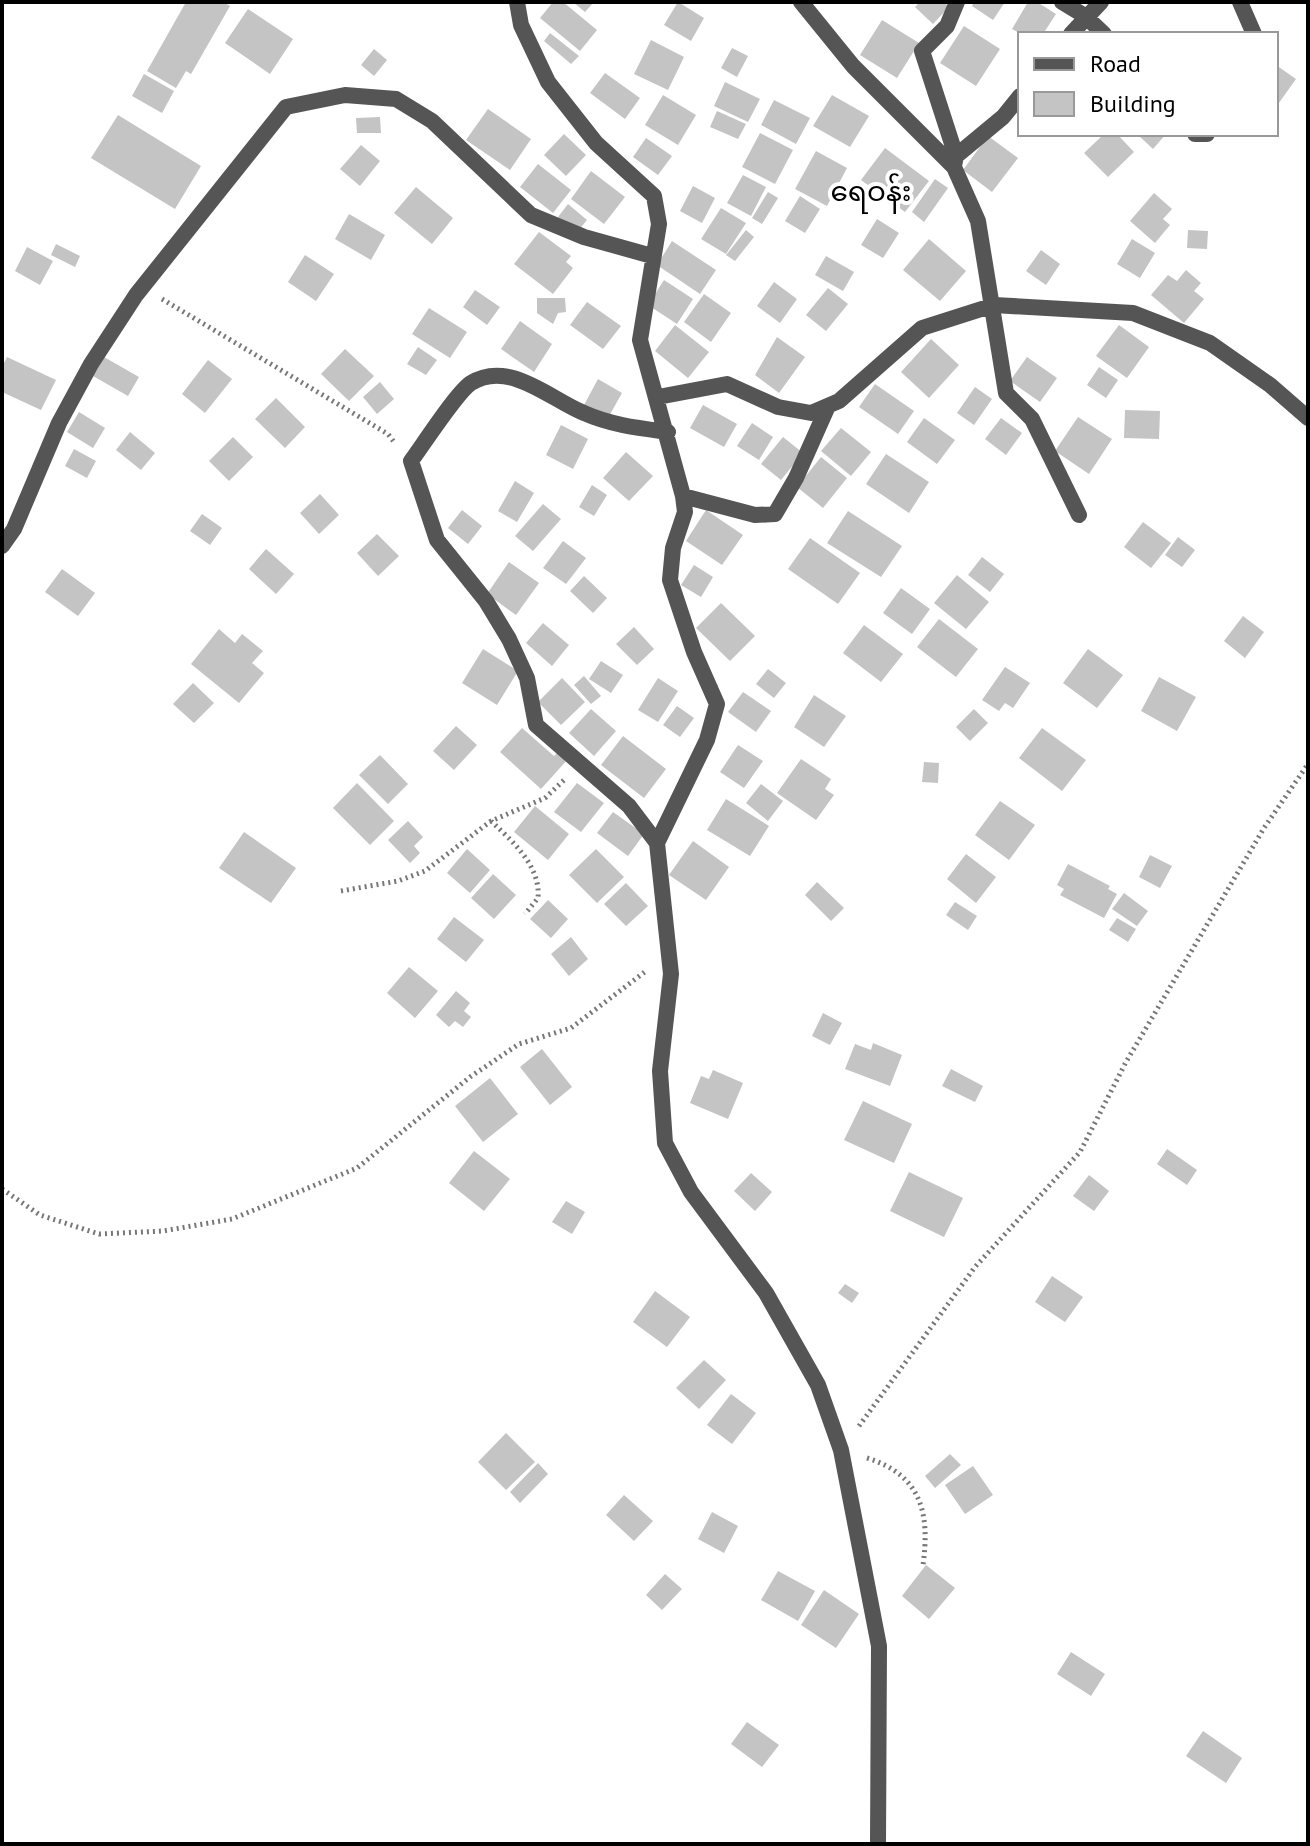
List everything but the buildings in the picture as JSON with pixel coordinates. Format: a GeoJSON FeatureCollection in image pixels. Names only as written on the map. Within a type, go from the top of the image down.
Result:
{"type":"FeatureCollection","features":[{"type":"Feature","properties":{"kind":"street"},"geometry":{"type":"LineString","coordinates":[[517,2],[521,25],[548,82],[596,143],[654,196],[659,224],[640,340],[668,432],[683,496],[685,512],[673,548],[670,580],[694,652],[717,704],[707,740],[657,843]]}},
{"type":"Feature","properties":{"kind":"street"},"geometry":{"type":"LineString","coordinates":[[801,2],[853,66],[955,162]]}},
{"type":"Feature","properties":{"kind":"street"},"geometry":{"type":"LineString","coordinates":[[957,2],[947,26],[922,51],[955,162],[978,221],[1006,393],[1032,419],[1079,515]]}},
{"type":"Feature","properties":{"kind":"street"},"geometry":{"type":"LineString","coordinates":[[1062,2],[1085,16],[1102,32]]}},
{"type":"Feature","properties":{"kind":"street"},"geometry":{"type":"LineString","coordinates":[[1073,32],[1101,2]]}},
{"type":"Feature","properties":{"kind":"street"},"geometry":{"type":"LineString","coordinates":[[1240,2],[1253,32]]}},
{"type":"Feature","properties":{"kind":"street"},"geometry":{"type":"LineString","coordinates":[[2,546],[14,529],[59,423],[91,364],[142,287],[286,107],[345,95],[396,99],[432,121],[531,215],[584,237],[652,256]]}},
{"type":"Feature","properties":{"kind":"street"},"geometry":{"type":"LineString","coordinates":[[955,162],[1018,98]]}},
{"type":"Feature","properties":{"kind":"street"},"geometry":{"type":"LineString","coordinates":[[658,397],[727,384],[778,407],[811,413],[839,401],[922,328],[994,305],[1133,313],[1210,343],[1270,385],[1308,418]]}},
{"type":"Feature","properties":{"kind":"street"},"geometry":{"type":"LineString","coordinates":[[668,432],[620,426],[581,412],[541,388],[497,375],[470,383],[411,461],[437,540],[486,601],[509,639],[527,678],[536,725],[629,806],[657,843],[671,974],[660,1071],[665,1143],[691,1192],[766,1293],[818,1385],[841,1450],[879,1646],[878,1844]]}},
{"type":"Feature","properties":{"kind":"street"},"geometry":{"type":"LineString","coordinates":[[683,496],[755,515],[775,514],[796,478],[828,406]]}},
{"type":"Feature","properties":{"kind":"path"},"geometry":{"type":"LineString","coordinates":[[142,287],[388,434],[411,461]]}},
{"type":"Feature","properties":{"kind":"path"},"geometry":{"type":"LineString","coordinates":[[341,891],[398,881],[425,871],[491,821],[545,798],[578,764]]}},
{"type":"Feature","properties":{"kind":"path"},"geometry":{"type":"LineString","coordinates":[[923,1565],[928,1531],[917,1491],[884,1463],[841,1450],[975,1267],[1080,1152],[1126,1062],[1264,828],[1308,764]]}},
{"type":"Feature","properties":{"kind":"path"},"geometry":{"type":"LineString","coordinates":[[491,821],[529,863],[535,878],[538,898],[525,914]]}},
{"type":"Feature","properties":{"kind":"path"},"geometry":{"type":"LineString","coordinates":[[2,1189],[40,1215],[99,1234],[163,1231],[232,1219],[357,1168],[470,1077],[519,1044],[571,1028],[669,954]]}},
{"type":"Feature","properties":{"kind":"district","name":"ရေဝန်း"},"geometry":{"type":"Point","coordinates":[871,190]}}]}
